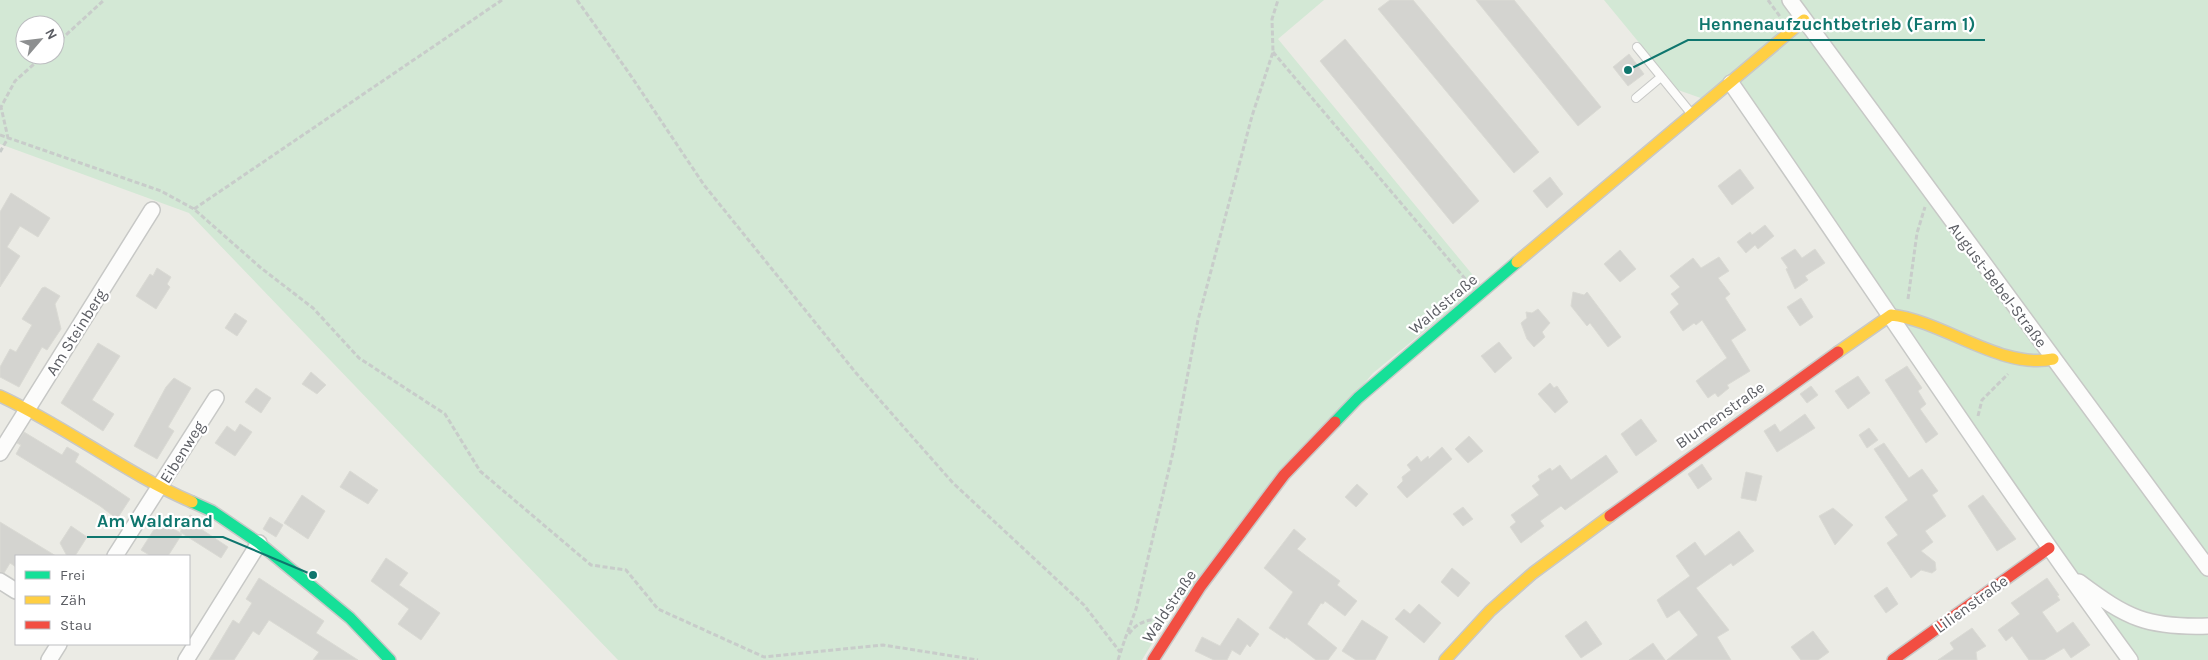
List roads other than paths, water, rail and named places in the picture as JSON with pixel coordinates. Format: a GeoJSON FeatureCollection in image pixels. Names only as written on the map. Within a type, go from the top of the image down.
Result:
{"type":"FeatureCollection","features":[{"type":"Feature","properties":{"kind":"street","name":"August-Bebel-Straße"},"geometry":{"type":"LineString","coordinates":[[1790,0],[1929,192],[2208,568]]}},
{"type":"Feature","properties":{"kind":"street","name":"Waldstraße"},"geometry":{"type":"LineString","coordinates":[[1153,660],[1173,626],[1284,475],[1358,398],[1691,113],[1731,83],[1804,20]]}},
{"type":"Feature","properties":{"kind":"street"},"geometry":{"type":"LineString","coordinates":[[1731,83],[1896,316],[1972,436],[2049,548],[2130,660]]}},
{"type":"Feature","properties":{"kind":"street","name":"Am Steinberg"},"geometry":{"type":"LineString","coordinates":[[0,453],[152,210]]}},
{"type":"Feature","properties":{"kind":"street"},"geometry":{"type":"LineString","coordinates":[[1896,316],[1917,319],[2022,359],[2045,363],[2053,359]]}},
{"type":"Feature","properties":{"kind":"street","name":"Blumenstraße"},"geometry":{"type":"LineString","coordinates":[[1444,660],[1490,611],[1533,573],[1684,461],[1896,316]]}},
{"type":"Feature","properties":{"kind":"street"},"geometry":{"type":"LineString","coordinates":[[0,396],[28,409],[159,488],[212,511],[259,543],[350,618],[376,649],[390,660]]}},
{"type":"Feature","properties":{"kind":"street","name":"Eibenweg"},"geometry":{"type":"LineString","coordinates":[[116,555],[216,398]]}},
{"type":"Feature","properties":{"kind":"street"},"geometry":{"type":"LineString","coordinates":[[186,660],[259,543]]}},
{"type":"Feature","properties":{"kind":"street","name":"Lilienstraße"},"geometry":{"type":"LineString","coordinates":[[1893,660],[2049,548]]}},
{"type":"Feature","properties":{"kind":"street"},"geometry":{"type":"LineString","coordinates":[[2066,572],[2119,610],[2144,622],[2163,625],[2208,626]]}},
{"type":"Feature","properties":{"kind":"street"},"geometry":{"type":"LineString","coordinates":[[0,581],[15,590]]}},
{"type":"Feature","properties":{"kind":"street"},"geometry":{"type":"LineString","coordinates":[[49,660],[58,645]]}},
{"type":"Feature","properties":{"kind":"lane"},"geometry":{"type":"LineString","coordinates":[[1637,47],[1691,113]]}},
{"type":"Feature","properties":{"kind":"lane"},"geometry":{"type":"LineString","coordinates":[[1636,98],[1661,77]]}},
{"type":"Feature","properties":{"kind":"place","name":"Hennenaufzuchtbetrieb (Farm 1)"},"geometry":{"type":"Point","coordinates":[1628,70]}},
{"type":"Feature","properties":{"kind":"place","name":"Am Waldrand"},"geometry":{"type":"Point","coordinates":[313,575]}}]}
